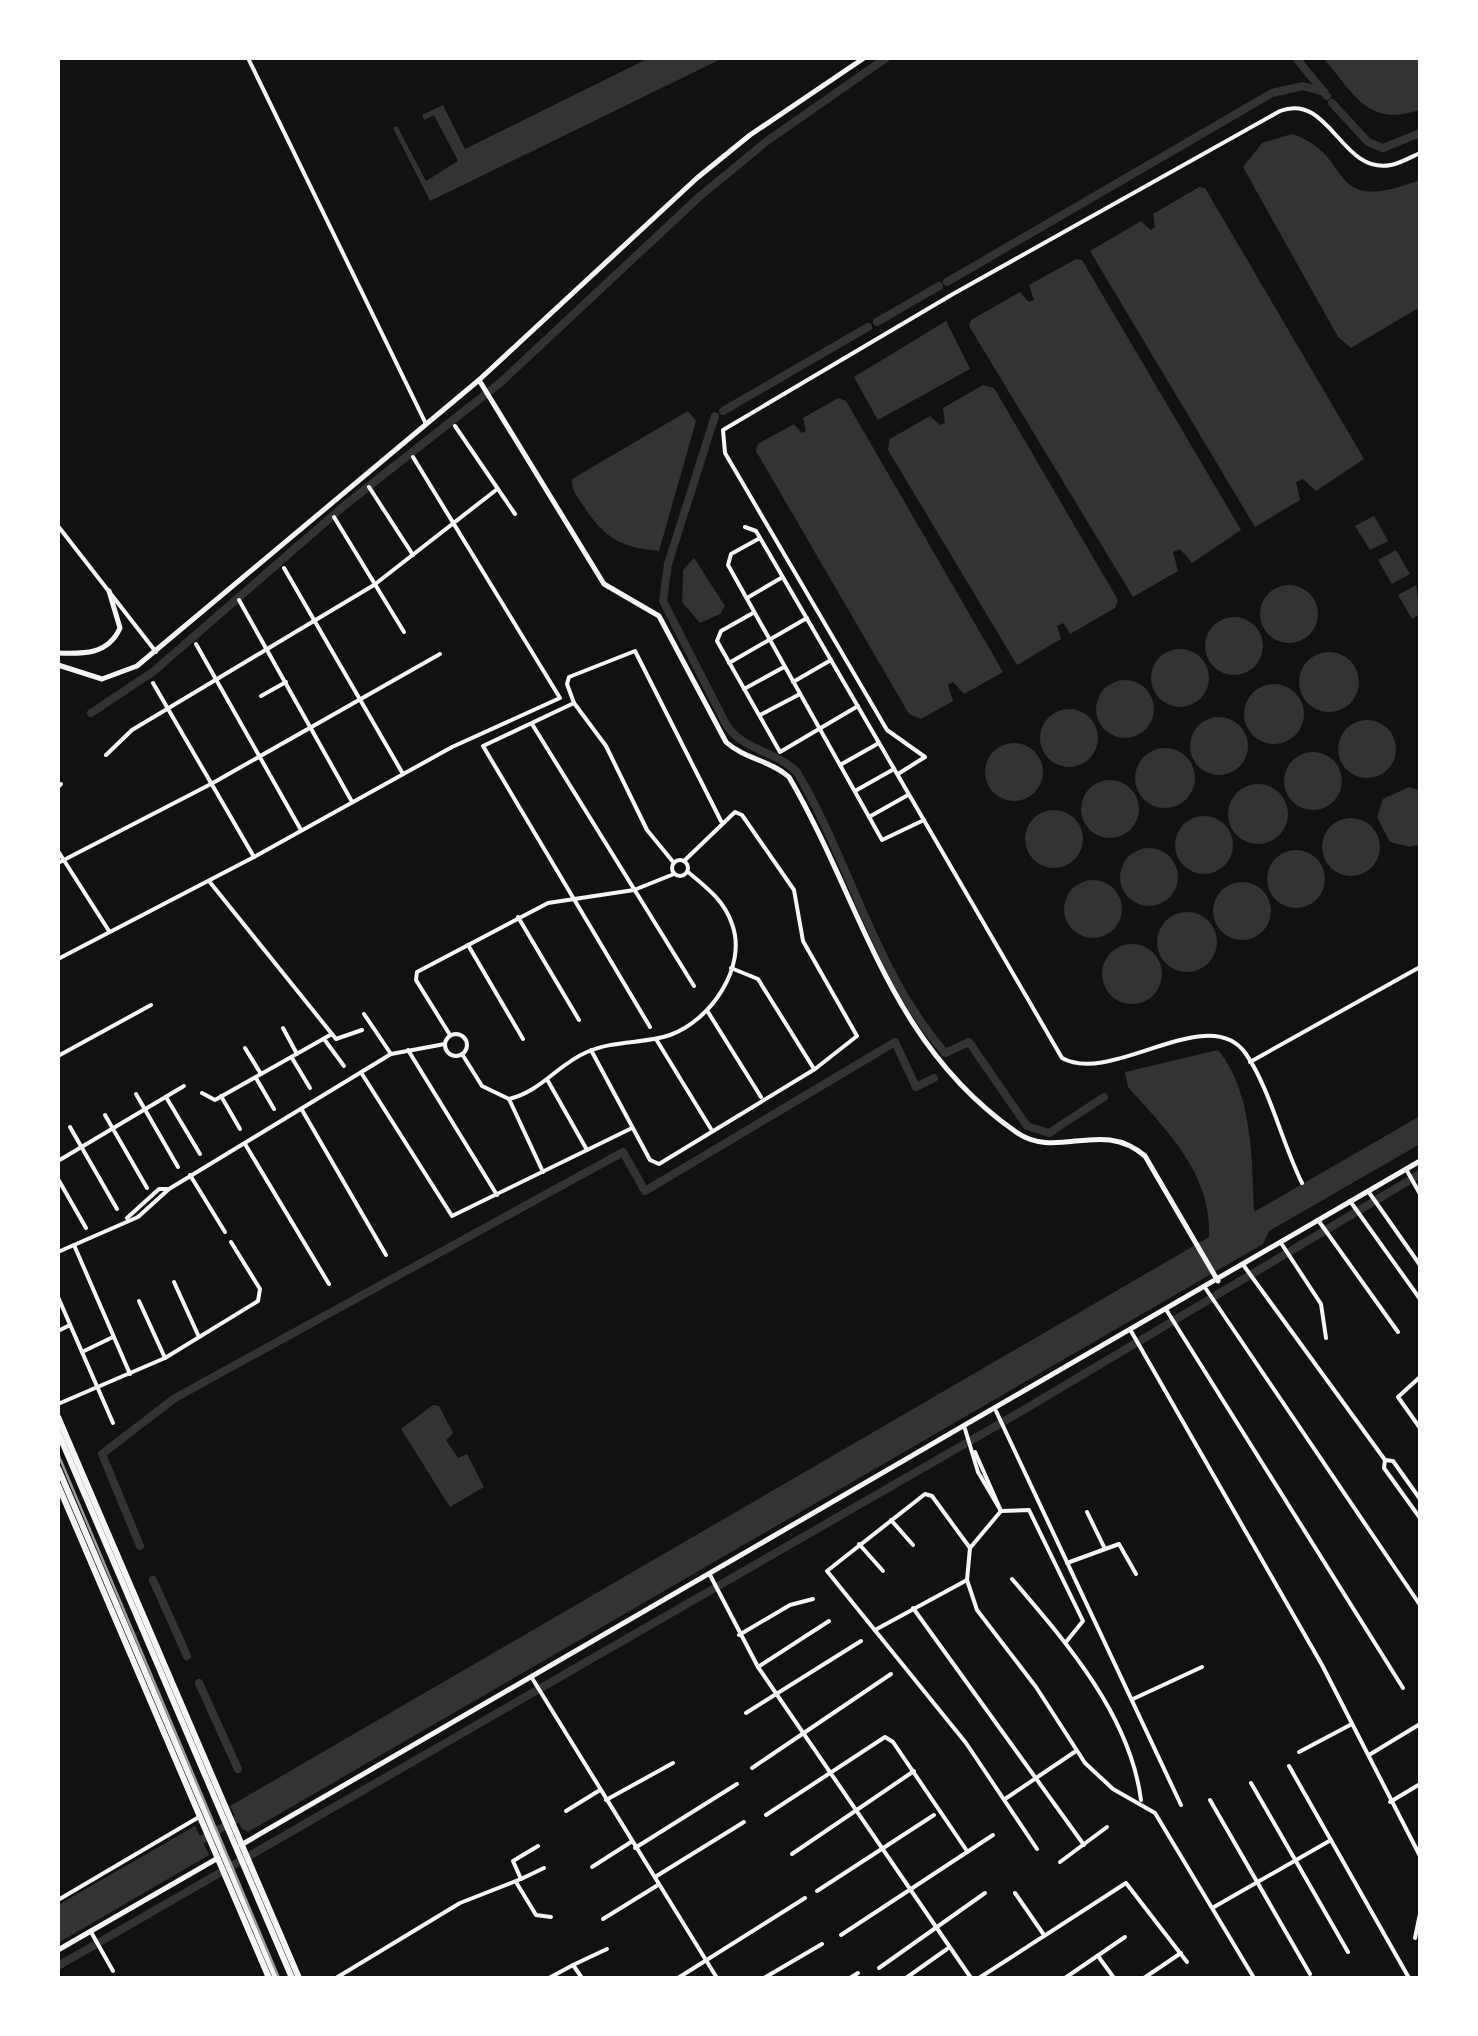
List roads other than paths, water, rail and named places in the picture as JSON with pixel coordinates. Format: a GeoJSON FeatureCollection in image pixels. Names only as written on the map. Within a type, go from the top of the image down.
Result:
{"type":"FeatureCollection","features":[{"type":"Feature","properties":{"kind":"main road"},"geometry":{"type":"LineString","coordinates":[[58,1418],[295,1978]]}},
{"type":"Feature","properties":{"kind":"main road"},"geometry":{"type":"LineString","coordinates":[[58,1432],[295,1978]]}},
{"type":"Feature","properties":{"kind":"main road"},"geometry":{"type":"LineString","coordinates":[[58,1468],[273,1978]]}},
{"type":"Feature","properties":{"kind":"main road"},"geometry":{"type":"LineString","coordinates":[[58,1486],[166,1742],[273,1978]]}},
{"type":"Feature","properties":{"kind":"main road"},"geometry":{"type":"LineString","coordinates":[[120,1636],[131,1648],[143,1648],[149,1642],[149,1629]]}},
{"type":"Feature","properties":{"kind":"main road"},"geometry":{"type":"LineString","coordinates":[[166,1742],[165,1732],[178,1724],[193,1733]]}},
{"type":"Feature","properties":{"kind":"main road"},"geometry":{"type":"LineString","coordinates":[[254,1942],[278,1932]]}},
{"type":"Feature","properties":{"kind":"street"},"geometry":{"type":"LineString","coordinates":[[248,58],[426,424]]}},
{"type":"Feature","properties":{"kind":"street"},"geometry":{"type":"LineString","coordinates":[[58,666],[102,679],[126,673],[156,652],[479,380],[696,178],[750,135],[864,58]]}},
{"type":"Feature","properties":{"kind":"street"},"geometry":{"type":"LineString","coordinates":[[854,791],[924,757],[887,730],[724,452],[723,430],[954,294],[1280,111],[1298,107],[1314,113],[1347,148],[1375,165],[1391,165],[1420,153]]}},
{"type":"Feature","properties":{"kind":"street"},"geometry":{"type":"LineString","coordinates":[[479,380],[604,584],[660,616],[726,742],[789,777],[921,1041],[1020,1135],[1048,1144],[1108,1138],[1125,1142],[1145,1156],[1216,1278]]}},
{"type":"Feature","properties":{"kind":"street"},"geometry":{"type":"LineString","coordinates":[[455,426],[516,514]]}},
{"type":"Feature","properties":{"kind":"street"},"geometry":{"type":"LineString","coordinates":[[58,959],[254,858],[403,774],[558,701],[560,694],[414,457]]}},
{"type":"Feature","properties":{"kind":"street"},"geometry":{"type":"LineString","coordinates":[[369,488],[413,555]]}},
{"type":"Feature","properties":{"kind":"street"},"geometry":{"type":"LineString","coordinates":[[106,755],[132,730],[316,624],[374,585],[496,490]]}},
{"type":"Feature","properties":{"kind":"street"},"geometry":{"type":"LineString","coordinates":[[334,517],[404,632]]}},
{"type":"Feature","properties":{"kind":"street"},"geometry":{"type":"LineString","coordinates":[[58,526],[156,652]]}},
{"type":"Feature","properties":{"kind":"street"},"geometry":{"type":"LineString","coordinates":[[745,526],[760,538],[1062,1058],[1083,1066],[1218,1035],[1238,1044],[1250,1062],[1302,1182]]}},
{"type":"Feature","properties":{"kind":"street"},"geometry":{"type":"LineString","coordinates":[[760,538],[727,561],[869,817],[884,842],[924,820]]}},
{"type":"Feature","properties":{"kind":"street"},"geometry":{"type":"LineString","coordinates":[[284,568],[403,774]]}},
{"type":"Feature","properties":{"kind":"street"},"geometry":{"type":"LineString","coordinates":[[746,598],[783,577]]}},
{"type":"Feature","properties":{"kind":"street"},"geometry":{"type":"LineString","coordinates":[[58,653],[96,652],[115,639],[120,628],[109,591]]}},
{"type":"Feature","properties":{"kind":"street"},"geometry":{"type":"LineString","coordinates":[[238,600],[352,802]]}},
{"type":"Feature","properties":{"kind":"street"},"geometry":{"type":"LineString","coordinates":[[754,612],[717,636],[780,752],[858,706]]}},
{"type":"Feature","properties":{"kind":"street"},"geometry":{"type":"LineString","coordinates":[[729,663],[807,618]]}},
{"type":"Feature","properties":{"kind":"street"},"geometry":{"type":"LineString","coordinates":[[196,644],[301,830]]}},
{"type":"Feature","properties":{"kind":"street"},"geometry":{"type":"LineString","coordinates":[[674,874],[674,864],[647,830],[606,746],[574,702],[567,684],[570,676],[636,651],[722,822]]}},
{"type":"Feature","properties":{"kind":"street"},"geometry":{"type":"LineString","coordinates":[[61,862],[211,784],[440,654]]}},
{"type":"Feature","properties":{"kind":"street"},"geometry":{"type":"LineString","coordinates":[[794,682],[831,660]]}},
{"type":"Feature","properties":{"kind":"street"},"geometry":{"type":"LineString","coordinates":[[744,690],[785,667]]}},
{"type":"Feature","properties":{"kind":"street"},"geometry":{"type":"LineString","coordinates":[[261,696],[286,682]]}},
{"type":"Feature","properties":{"kind":"street"},"geometry":{"type":"LineString","coordinates":[[153,684],[254,858]]}},
{"type":"Feature","properties":{"kind":"street"},"geometry":{"type":"LineString","coordinates":[[760,716],[800,694]]}},
{"type":"Feature","properties":{"kind":"street"},"geometry":{"type":"LineString","coordinates":[[574,702],[483,746],[650,1026]]}},
{"type":"Feature","properties":{"kind":"street"},"geometry":{"type":"LineString","coordinates":[[532,724],[694,986]]}},
{"type":"Feature","properties":{"kind":"street"},"geometry":{"type":"LineString","coordinates":[[840,765],[880,743]]}},
{"type":"Feature","properties":{"kind":"street"},"geometry":{"type":"LineString","coordinates":[[58,745],[58,754]]}},
{"type":"Feature","properties":{"kind":"street"},"geometry":{"type":"LineString","coordinates":[[869,817],[909,794]]}},
{"type":"Feature","properties":{"kind":"street"},"geometry":{"type":"LineString","coordinates":[[591,1050],[650,1160],[659,1164],[852,1044],[857,1031],[803,942],[794,890],[742,815],[735,812],[684,862],[674,864]]}},
{"type":"Feature","properties":{"kind":"street"},"geometry":{"type":"LineString","coordinates":[[58,851],[61,862],[109,932]]}},
{"type":"Feature","properties":{"kind":"street"},"geometry":{"type":"LineString","coordinates":[[509,1099],[548,1082],[591,1050],[656,1038],[680,1030],[708,1012],[731,968],[736,935],[732,920],[714,894],[688,872],[684,862]]}},
{"type":"Feature","properties":{"kind":"street"},"geometry":{"type":"LineString","coordinates":[[450,1036],[415,976],[548,902],[634,890],[688,872]]}},
{"type":"Feature","properties":{"kind":"street"},"geometry":{"type":"LineString","coordinates":[[209,881],[332,1033],[340,1040],[362,1030]]}},
{"type":"Feature","properties":{"kind":"street"},"geometry":{"type":"LineString","coordinates":[[518,917],[579,1020]]}},
{"type":"Feature","properties":{"kind":"street"},"geometry":{"type":"LineString","coordinates":[[468,945],[523,1039]]}},
{"type":"Feature","properties":{"kind":"street"},"geometry":{"type":"LineString","coordinates":[[1250,1062],[1420,967]]}},
{"type":"Feature","properties":{"kind":"street"},"geometry":{"type":"LineString","coordinates":[[731,968],[758,979],[814,1069]]}},
{"type":"Feature","properties":{"kind":"street"},"geometry":{"type":"LineString","coordinates":[[58,1056],[151,1005]]}},
{"type":"Feature","properties":{"kind":"street"},"geometry":{"type":"LineString","coordinates":[[708,1012],[762,1099]]}},
{"type":"Feature","properties":{"kind":"street"},"geometry":{"type":"LineString","coordinates":[[364,1014],[391,1054]]}},
{"type":"Feature","properties":{"kind":"street"},"geometry":{"type":"LineString","coordinates":[[283,1028],[298,1054]]}},
{"type":"Feature","properties":{"kind":"street"},"geometry":{"type":"LineString","coordinates":[[202,1093],[211,1101],[332,1033]]}},
{"type":"Feature","properties":{"kind":"street"},"geometry":{"type":"LineString","coordinates":[[127,1218],[138,1217],[190,1175],[391,1054],[445,1044],[450,1036]]}},
{"type":"Feature","properties":{"kind":"street"},"geometry":{"type":"LineString","coordinates":[[450,1036],[465,1038],[462,1054],[482,1086],[509,1099],[543,1172]]}},
{"type":"Feature","properties":{"kind":"street"},"geometry":{"type":"LineString","coordinates":[[656,1038],[712,1130]]}},
{"type":"Feature","properties":{"kind":"street"},"geometry":{"type":"LineString","coordinates":[[324,1039],[344,1066]]}},
{"type":"Feature","properties":{"kind":"street"},"geometry":{"type":"LineString","coordinates":[[445,1044],[452,1055],[462,1054]]}},
{"type":"Feature","properties":{"kind":"street"},"geometry":{"type":"LineString","coordinates":[[246,1048],[274,1109]]}},
{"type":"Feature","properties":{"kind":"street"},"geometry":{"type":"LineString","coordinates":[[408,1050],[497,1196]]}},
{"type":"Feature","properties":{"kind":"street"},"geometry":{"type":"LineString","coordinates":[[291,1057],[310,1088]]}},
{"type":"Feature","properties":{"kind":"street"},"geometry":{"type":"LineString","coordinates":[[362,1074],[452,1216],[633,1128]]}},
{"type":"Feature","properties":{"kind":"street"},"geometry":{"type":"LineString","coordinates":[[548,1082],[587,1150]]}},
{"type":"Feature","properties":{"kind":"street"},"geometry":{"type":"LineString","coordinates":[[58,1161],[184,1086]]}},
{"type":"Feature","properties":{"kind":"street"},"geometry":{"type":"LineString","coordinates":[[136,1094],[178,1167]]}},
{"type":"Feature","properties":{"kind":"street"},"geometry":{"type":"LineString","coordinates":[[221,1096],[240,1129]]}},
{"type":"Feature","properties":{"kind":"street"},"geometry":{"type":"LineString","coordinates":[[166,1097],[200,1154]]}},
{"type":"Feature","properties":{"kind":"street"},"geometry":{"type":"LineString","coordinates":[[302,1110],[386,1255]]}},
{"type":"Feature","properties":{"kind":"street"},"geometry":{"type":"LineString","coordinates":[[105,1115],[147,1188]]}},
{"type":"Feature","properties":{"kind":"street"},"geometry":{"type":"LineString","coordinates":[[70,1127],[118,1209]]}},
{"type":"Feature","properties":{"kind":"street"},"geometry":{"type":"LineString","coordinates":[[245,1144],[329,1284]]}},
{"type":"Feature","properties":{"kind":"street"},"geometry":{"type":"LineString","coordinates":[[241,1845],[966,1433],[1208,1291],[1216,1278],[1246,1269],[1280,1243],[1320,1223],[1350,1201],[1408,1173],[1420,1162]]}},
{"type":"Feature","properties":{"kind":"street"},"geometry":{"type":"LineString","coordinates":[[1408,1173],[1420,1194]]}},
{"type":"Feature","properties":{"kind":"street"},"geometry":{"type":"LineString","coordinates":[[190,1175],[225,1232]]}},
{"type":"Feature","properties":{"kind":"street"},"geometry":{"type":"LineString","coordinates":[[58,1180],[86,1228]]}},
{"type":"Feature","properties":{"kind":"street"},"geometry":{"type":"LineString","coordinates":[[58,1252],[127,1218],[158,1189],[169,1189]]}},
{"type":"Feature","properties":{"kind":"street"},"geometry":{"type":"LineString","coordinates":[[1370,1194],[1420,1265]]}},
{"type":"Feature","properties":{"kind":"street"},"geometry":{"type":"LineString","coordinates":[[1350,1201],[1420,1300]]}},
{"type":"Feature","properties":{"kind":"street"},"geometry":{"type":"LineString","coordinates":[[1320,1223],[1398,1332]]}},
{"type":"Feature","properties":{"kind":"street"},"geometry":{"type":"LineString","coordinates":[[58,1404],[165,1358],[261,1296],[230,1242]]}},
{"type":"Feature","properties":{"kind":"street"},"geometry":{"type":"LineString","coordinates":[[1280,1243],[1320,1304],[1326,1338]]}},
{"type":"Feature","properties":{"kind":"street"},"geometry":{"type":"LineString","coordinates":[[74,1246],[130,1374]]}},
{"type":"Feature","properties":{"kind":"street"},"geometry":{"type":"LineString","coordinates":[[1246,1269],[1385,1460],[1384,1468],[1420,1518]]}},
{"type":"Feature","properties":{"kind":"street"},"geometry":{"type":"LineString","coordinates":[[174,1282],[198,1337]]}},
{"type":"Feature","properties":{"kind":"street"},"geometry":{"type":"LineString","coordinates":[[1208,1291],[1420,1605]]}},
{"type":"Feature","properties":{"kind":"street"},"geometry":{"type":"LineString","coordinates":[[58,1297],[113,1423]]}},
{"type":"Feature","properties":{"kind":"street"},"geometry":{"type":"LineString","coordinates":[[139,1301],[165,1358]]}},
{"type":"Feature","properties":{"kind":"street"},"geometry":{"type":"LineString","coordinates":[[1169,1314],[1403,1688]]}},
{"type":"Feature","properties":{"kind":"street"},"geometry":{"type":"LineString","coordinates":[[58,1331],[70,1325]]}},
{"type":"Feature","properties":{"kind":"street"},"geometry":{"type":"LineString","coordinates":[[1132,1334],[1352,1724],[1420,1856]]}},
{"type":"Feature","properties":{"kind":"street"},"geometry":{"type":"LineString","coordinates":[[82,1352],[113,1337]]}},
{"type":"Feature","properties":{"kind":"street"},"geometry":{"type":"LineString","coordinates":[[1420,1377],[1398,1397],[1420,1428]]}},
{"type":"Feature","properties":{"kind":"street"},"geometry":{"type":"LineString","coordinates":[[997,1414],[1181,1805]]}},
{"type":"Feature","properties":{"kind":"street"},"geometry":{"type":"LineString","coordinates":[[966,1433],[1001,1511]]}},
{"type":"Feature","properties":{"kind":"street"},"geometry":{"type":"LineString","coordinates":[[1385,1460],[1392,1460],[1420,1500]]}},
{"type":"Feature","properties":{"kind":"street"},"geometry":{"type":"LineString","coordinates":[[1407,1500],[1416,1493]]}},
{"type":"Feature","properties":{"kind":"street"},"geometry":{"type":"LineString","coordinates":[[970,1548],[929,1494],[827,1571],[1005,1799],[1037,1850]]}},
{"type":"Feature","properties":{"kind":"street"},"geometry":{"type":"LineString","coordinates":[[1066,1642],[1083,1621],[1048,1544],[1029,1510],[1001,1511],[970,1548],[967,1580],[977,1610],[1100,1779],[1142,1802],[1170,1835],[1254,1978]]}},
{"type":"Feature","properties":{"kind":"street"},"geometry":{"type":"LineString","coordinates":[[1087,1512],[1105,1549]]}},
{"type":"Feature","properties":{"kind":"street"},"geometry":{"type":"LineString","coordinates":[[891,1520],[913,1546]]}},
{"type":"Feature","properties":{"kind":"street"},"geometry":{"type":"LineString","coordinates":[[859,1544],[883,1570]]}},
{"type":"Feature","properties":{"kind":"street"},"geometry":{"type":"LineString","coordinates":[[1067,1563],[1121,1546],[1136,1574]]}},
{"type":"Feature","properties":{"kind":"street"},"geometry":{"type":"LineString","coordinates":[[711,1577],[758,1667],[934,1929],[972,1978]]}},
{"type":"Feature","properties":{"kind":"street"},"geometry":{"type":"LineString","coordinates":[[1012,1579],[1066,1642],[1103,1702],[1136,1772],[1142,1802]]}},
{"type":"Feature","properties":{"kind":"street"},"geometry":{"type":"LineString","coordinates":[[875,1630],[967,1580]]}},
{"type":"Feature","properties":{"kind":"street"},"geometry":{"type":"LineString","coordinates":[[739,1636],[790,1605],[813,1599]]}},
{"type":"Feature","properties":{"kind":"street"},"geometry":{"type":"LineString","coordinates":[[913,1608],[1084,1845]]}},
{"type":"Feature","properties":{"kind":"street"},"geometry":{"type":"LineString","coordinates":[[758,1667],[828,1620]]}},
{"type":"Feature","properties":{"kind":"street"},"geometry":{"type":"LineString","coordinates":[[746,1713],[861,1641]]}},
{"type":"Feature","properties":{"kind":"street"},"geometry":{"type":"LineString","coordinates":[[1131,1700],[1202,1667]]}},
{"type":"Feature","properties":{"kind":"street"},"geometry":{"type":"LineString","coordinates":[[752,1768],[891,1674]]}},
{"type":"Feature","properties":{"kind":"street"},"geometry":{"type":"LineString","coordinates":[[533,1680],[716,1978]]}},
{"type":"Feature","properties":{"kind":"street"},"geometry":{"type":"LineString","coordinates":[[1299,1752],[1352,1724]]}},
{"type":"Feature","properties":{"kind":"street"},"geometry":{"type":"LineString","coordinates":[[1367,1756],[1420,1724]]}},
{"type":"Feature","properties":{"kind":"street"},"geometry":{"type":"LineString","coordinates":[[766,1815],[829,1770],[885,1738],[914,1771],[968,1851]]}},
{"type":"Feature","properties":{"kind":"street"},"geometry":{"type":"LineString","coordinates":[[1005,1799],[1077,1750]]}},
{"type":"Feature","properties":{"kind":"street"},"geometry":{"type":"LineString","coordinates":[[606,1800],[673,1763]]}},
{"type":"Feature","properties":{"kind":"street"},"geometry":{"type":"LineString","coordinates":[[1289,1766],[1409,1978]]}},
{"type":"Feature","properties":{"kind":"street"},"geometry":{"type":"LineString","coordinates":[[792,1854],[914,1771]]}},
{"type":"Feature","properties":{"kind":"street"},"geometry":{"type":"LineString","coordinates":[[1251,1783],[1348,1952]]}},
{"type":"Feature","properties":{"kind":"street"},"geometry":{"type":"LineString","coordinates":[[635,1848],[737,1784]]}},
{"type":"Feature","properties":{"kind":"street"},"geometry":{"type":"LineString","coordinates":[[1390,1802],[1420,1784]]}},
{"type":"Feature","properties":{"kind":"street"},"geometry":{"type":"LineString","coordinates":[[566,1810],[600,1790]]}},
{"type":"Feature","properties":{"kind":"street"},"geometry":{"type":"LineString","coordinates":[[1210,1800],[1310,1974]]}},
{"type":"Feature","properties":{"kind":"street"},"geometry":{"type":"LineString","coordinates":[[816,1892],[934,1815]]}},
{"type":"Feature","properties":{"kind":"street"},"geometry":{"type":"LineString","coordinates":[[58,1900],[200,1817]]}},
{"type":"Feature","properties":{"kind":"street"},"geometry":{"type":"LineString","coordinates":[[654,1878],[744,1822]]}},
{"type":"Feature","properties":{"kind":"street"},"geometry":{"type":"LineString","coordinates":[[1060,1862],[1108,1828]]}},
{"type":"Feature","properties":{"kind":"street"},"geometry":{"type":"LineString","coordinates":[[841,1935],[993,1834]]}},
{"type":"Feature","properties":{"kind":"street"},"geometry":{"type":"LineString","coordinates":[[1214,1908],[1331,1840]]}},
{"type":"Feature","properties":{"kind":"street"},"geometry":{"type":"LineString","coordinates":[[592,1866],[631,1842]]}},
{"type":"Feature","properties":{"kind":"street"},"geometry":{"type":"LineString","coordinates":[[538,1846],[513,1861],[536,1915],[551,1916]]}},
{"type":"Feature","properties":{"kind":"street"},"geometry":{"type":"LineString","coordinates":[[58,1950],[92,1934],[218,1858]]}},
{"type":"Feature","properties":{"kind":"street"},"geometry":{"type":"LineString","coordinates":[[336,1978],[460,1903],[544,1868]]}},
{"type":"Feature","properties":{"kind":"street"},"geometry":{"type":"LineString","coordinates":[[980,1978],[1126,1883],[1186,1962]]}},
{"type":"Feature","properties":{"kind":"street"},"geometry":{"type":"LineString","coordinates":[[603,1919],[658,1884]]}},
{"type":"Feature","properties":{"kind":"street"},"geometry":{"type":"LineString","coordinates":[[1015,1893],[1044,1935]]}},
{"type":"Feature","properties":{"kind":"street"},"geometry":{"type":"LineString","coordinates":[[879,1968],[985,1894]]}},
{"type":"Feature","properties":{"kind":"street"},"geometry":{"type":"LineString","coordinates":[[678,1978],[805,1898]]}},
{"type":"Feature","properties":{"kind":"street"},"geometry":{"type":"LineString","coordinates":[[1415,1938],[1420,1914]]}},
{"type":"Feature","properties":{"kind":"street"},"geometry":{"type":"LineString","coordinates":[[92,1934],[113,1971]]}},
{"type":"Feature","properties":{"kind":"street"},"geometry":{"type":"LineString","coordinates":[[1064,1978],[1125,1937]]}},
{"type":"Feature","properties":{"kind":"street"},"geometry":{"type":"LineString","coordinates":[[764,1978],[822,1944]]}},
{"type":"Feature","properties":{"kind":"street"},"geometry":{"type":"LineString","coordinates":[[549,1978],[606,1949]]}},
{"type":"Feature","properties":{"kind":"street"},"geometry":{"type":"LineString","coordinates":[[906,1978],[948,1949]]}},
{"type":"Feature","properties":{"kind":"street"},"geometry":{"type":"LineString","coordinates":[[1144,1978],[1181,1953]]}},
{"type":"Feature","properties":{"kind":"street"},"geometry":{"type":"LineString","coordinates":[[1098,1956],[1114,1978]]}},
{"type":"Feature","properties":{"kind":"street"},"geometry":{"type":"LineString","coordinates":[[574,1965],[582,1978]]}},
{"type":"Feature","properties":{"kind":"street"},"geometry":{"type":"LineString","coordinates":[[850,1978],[858,1973]]}},
{"type":"Feature","properties":{"kind":"waterway"},"geometry":{"type":"LineString","coordinates":[[91,713],[154,671],[345,505],[500,383],[699,197],[767,141],[886,58]]}},
{"type":"Feature","properties":{"kind":"waterway"},"geometry":{"type":"LineString","coordinates":[[1296,58],[1327,96]]}},
{"type":"Feature","properties":{"kind":"waterway"},"geometry":{"type":"LineString","coordinates":[[947,282],[1272,93],[1303,86],[1324,92]]}},
{"type":"Feature","properties":{"kind":"waterway"},"geometry":{"type":"LineString","coordinates":[[1332,103],[1368,142],[1383,148],[1420,133]]}},
{"type":"Feature","properties":{"kind":"waterway"},"geometry":{"type":"LineString","coordinates":[[877,322],[939,286]]}},
{"type":"Feature","properties":{"kind":"waterway"},"geometry":{"type":"LineString","coordinates":[[723,411],[868,327]]}},
{"type":"Feature","properties":{"kind":"waterway"},"geometry":{"type":"LineString","coordinates":[[715,416],[668,564],[663,601],[727,726],[743,741],[797,772],[900,988],[945,1053],[969,1042],[1027,1126],[1049,1133],[1104,1097]]}},
{"type":"Feature","properties":{"kind":"waterway"},"geometry":{"type":"LineString","coordinates":[[140,1546],[102,1454],[175,1398],[623,1152],[645,1191],[895,1042],[916,1087],[934,1078]]}},
{"type":"Feature","properties":{"kind":"waterway"},"geometry":{"type":"LineString","coordinates":[[58,1966],[1015,1415],[1420,1174]]}},
{"type":"Feature","properties":{"kind":"waterway"},"geometry":{"type":"LineString","coordinates":[[153,1580],[187,1656]]}},
{"type":"Feature","properties":{"kind":"waterway"},"geometry":{"type":"LineString","coordinates":[[199,1683],[238,1769]]}},
{"type":"Feature","properties":{"kind":"waterway"},"geometry":{"type":"LineString","coordinates":[[196,1843],[244,1815]]}},
{"type":"Feature","properties":{"kind":"railway"},"geometry":{"type":"LineString","coordinates":[[58,1454],[279,1978]]}}]}
